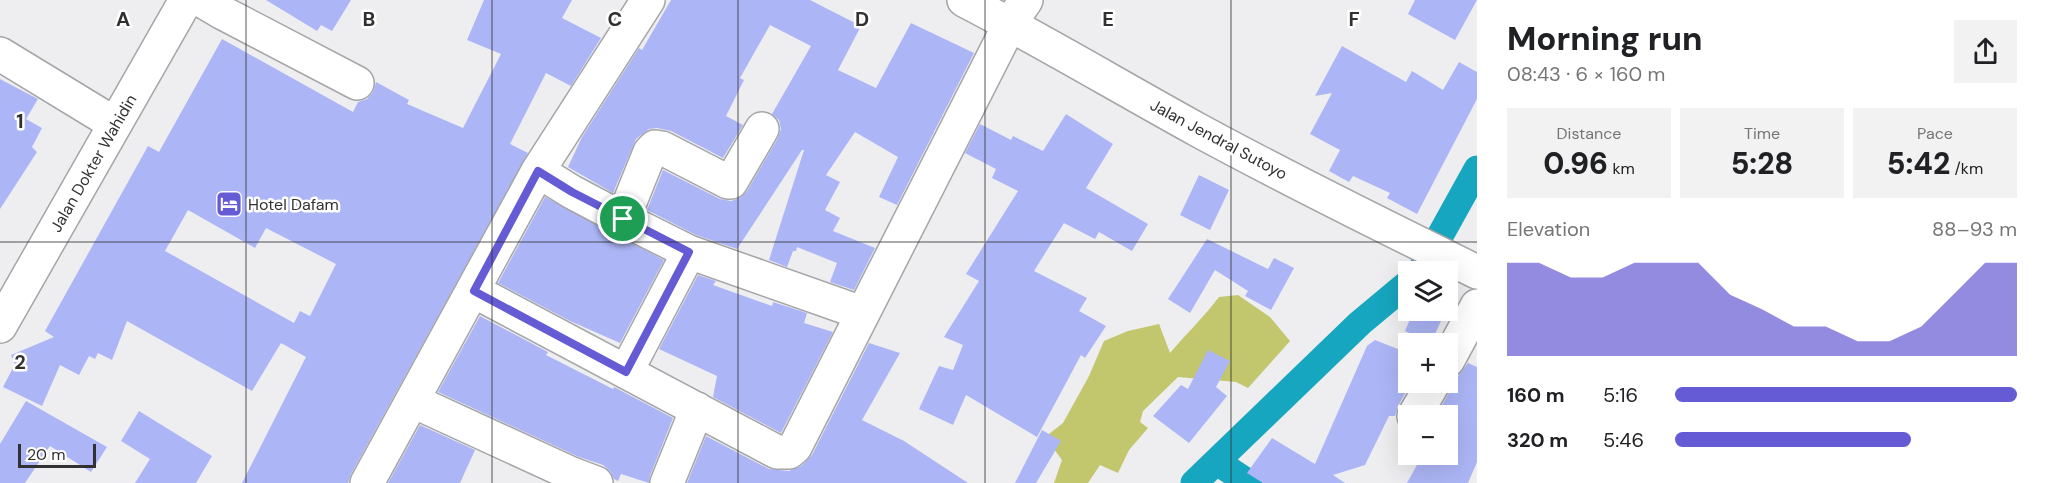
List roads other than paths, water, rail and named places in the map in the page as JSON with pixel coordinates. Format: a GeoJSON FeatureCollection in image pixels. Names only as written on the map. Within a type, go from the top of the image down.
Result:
{"type":"FeatureCollection","features":[{"type":"Feature","properties":{"kind":"street","name":"Jalan Dokter Wahidin"},"geometry":{"type":"LineString","coordinates":[[0,326],[186,0]]}},
{"type":"Feature","properties":{"kind":"street"},"geometry":{"type":"LineString","coordinates":[[201,0],[357,84]]}},
{"type":"Feature","properties":{"kind":"street"},"geometry":{"type":"LineString","coordinates":[[367,483],[538,171],[648,0]]}},
{"type":"Feature","properties":{"kind":"street","name":"Jalan Jendral Sutoyo"},"geometry":{"type":"LineString","coordinates":[[964,0],[1018,12],[1199,130],[1477,272]]}},
{"type":"Feature","properties":{"kind":"street"},"geometry":{"type":"LineString","coordinates":[[474,291],[777,452],[789,452],[795,447],[827,387],[862,313],[1018,12]]}},
{"type":"Feature","properties":{"kind":"street"},"geometry":{"type":"LineString","coordinates":[[0,54],[116,124]]}},
{"type":"Feature","properties":{"kind":"street"},"geometry":{"type":"LineString","coordinates":[[623,219],[650,152],[655,147],[662,148],[728,183],[731,182],[762,129]]}},
{"type":"Feature","properties":{"kind":"street"},"geometry":{"type":"LineString","coordinates":[[538,171],[572,192],[689,252],[862,313]]}},
{"type":"Feature","properties":{"kind":"street"},"geometry":{"type":"LineString","coordinates":[[626,372],[689,252]]}},
{"type":"Feature","properties":{"kind":"street"},"geometry":{"type":"LineString","coordinates":[[1458,341],[1477,306]]}},
{"type":"Feature","properties":{"kind":"street"},"geometry":{"type":"LineString","coordinates":[[413,401],[591,482]]}},
{"type":"Feature","properties":{"kind":"street"},"geometry":{"type":"LineString","coordinates":[[667,483],[697,409]]}},
{"type":"Feature","properties":{"kind":"waterway"},"geometry":{"type":"LineString","coordinates":[[1426,261],[1477,169]]}},
{"type":"Feature","properties":{"kind":"waterway"},"geometry":{"type":"LineString","coordinates":[[1194,483],[1360,323],[1398,291]]}},
{"type":"Feature","properties":{"kind":"waterway"},"geometry":{"type":"LineString","coordinates":[[1217,462],[1249,483]]}},
{"type":"Feature","properties":{"kind":"place","name":"Hotel Dafam"},"geometry":{"type":"Point","coordinates":[229,204]}}]}
